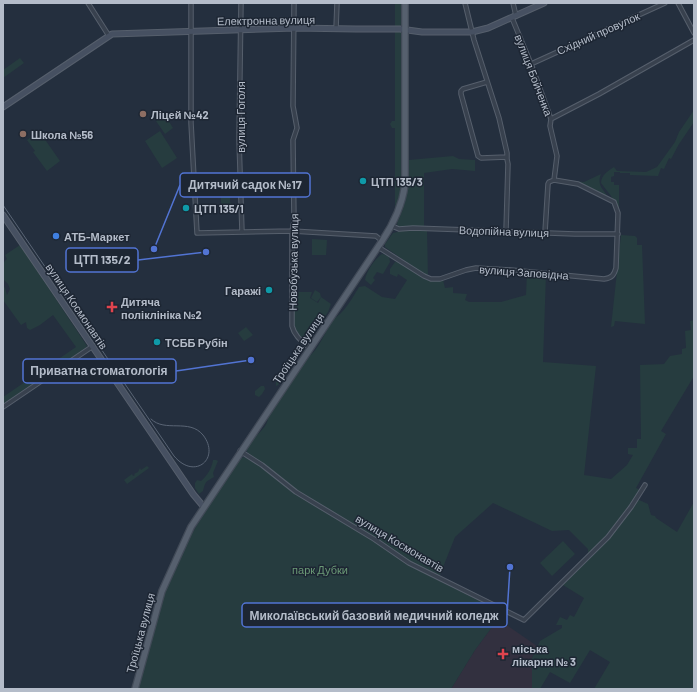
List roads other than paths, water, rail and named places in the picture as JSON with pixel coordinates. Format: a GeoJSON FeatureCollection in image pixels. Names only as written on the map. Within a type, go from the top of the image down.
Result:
{"type":"FeatureCollection","features":[{"type":"Feature","properties":{"kind":"main road","name":"Троїцька вулиця"},"geometry":{"type":"LineString","coordinates":[[135,689],[162,591],[190,526],[392,226],[401,205],[405,185],[405,3]]}},
{"type":"Feature","properties":{"kind":"street"},"geometry":{"type":"LineString","coordinates":[[88,3],[109,36]]}},
{"type":"Feature","properties":{"kind":"street"},"geometry":{"type":"LineString","coordinates":[[191,3],[192,124],[197,233],[292,231],[376,236],[382,241]]}},
{"type":"Feature","properties":{"kind":"street","name":"вулиця Гоголя"},"geometry":{"type":"LineString","coordinates":[[241,3],[240,140],[242,232]]}},
{"type":"Feature","properties":{"kind":"street","name":"Новобузька вулиця"},"geometry":{"type":"LineString","coordinates":[[294,3],[295,28],[293,106],[297,128],[293,140],[294,221],[292,231],[292,326],[298,338],[310,348]]}},
{"type":"Feature","properties":{"kind":"street"},"geometry":{"type":"LineString","coordinates":[[336,29],[337,3]]}},
{"type":"Feature","properties":{"kind":"street"},"geometry":{"type":"LineString","coordinates":[[465,3],[472,32],[501,126],[507,153],[506,231]]}},
{"type":"Feature","properties":{"kind":"street","name":"вулиця Бойченка"},"geometry":{"type":"LineString","coordinates":[[513,3],[514,17],[551,119],[550,126],[557,156],[554,180]]}},
{"type":"Feature","properties":{"kind":"street","name":"Електронна вулиця"},"geometry":{"type":"LineString","coordinates":[[3,107],[109,36],[116,34],[295,28],[400,28],[422,32],[472,32],[488,28],[544,3]]}},
{"type":"Feature","properties":{"kind":"street","name":"Східний провулок"},"geometry":{"type":"LineString","coordinates":[[531,64],[665,3]]}},
{"type":"Feature","properties":{"kind":"street"},"geometry":{"type":"LineString","coordinates":[[678,3],[694,33]]}},
{"type":"Feature","properties":{"kind":"street"},"geometry":{"type":"LineString","coordinates":[[551,119],[599,94],[694,40]]}},
{"type":"Feature","properties":{"kind":"street"},"geometry":{"type":"LineString","coordinates":[[487,82],[463,89],[460,92],[479,157],[507,157]]}},
{"type":"Feature","properties":{"kind":"street"},"geometry":{"type":"LineString","coordinates":[[544,232],[548,184],[554,180],[578,184],[614,202],[618,213],[618,234]]}},
{"type":"Feature","properties":{"kind":"street","name":"вулиця Космонавтів"},"geometry":{"type":"LineString","coordinates":[[3,215],[193,494],[203,506]]}},
{"type":"Feature","properties":{"kind":"street","name":"Водопійна вулиця"},"geometry":{"type":"LineString","coordinates":[[392,226],[399,229],[413,228],[618,234]]}},
{"type":"Feature","properties":{"kind":"street","name":"вулиця Заповідна"},"geometry":{"type":"LineString","coordinates":[[378,247],[424,276],[432,279],[445,278],[472,268],[511,270],[604,279],[612,277],[616,268],[618,234]]}},
{"type":"Feature","properties":{"kind":"street"},"geometry":{"type":"LineString","coordinates":[[3,407],[93,346]]}},
{"type":"Feature","properties":{"kind":"street","name":"вулиця Космонавтів"},"geometry":{"type":"LineString","coordinates":[[240,451],[262,465],[296,492],[409,562],[524,620],[608,537],[631,507],[644,485]]}},
{"type":"Feature","properties":{"kind":"tram line"},"geometry":{"type":"LineString","coordinates":[[3,205],[174,456],[182,463],[190,466],[203,464],[209,452],[208,444],[203,435],[191,427],[163,425],[151,419]]}},
{"type":"Feature","properties":{"kind":"place","name":"Ліцей №42"},"geometry":{"type":"Point","coordinates":[143,114]}},
{"type":"Feature","properties":{"kind":"place","name":"Школа №56"},"geometry":{"type":"Point","coordinates":[23,134]}},
{"type":"Feature","properties":{"kind":"place","name":"ЦТП 135/3"},"geometry":{"type":"Point","coordinates":[363,181]}},
{"type":"Feature","properties":{"kind":"place","name":"ЦТП 135/1"},"geometry":{"type":"Point","coordinates":[186,208]}},
{"type":"Feature","properties":{"kind":"place","name":"АТБ-Маркет"},"geometry":{"type":"Point","coordinates":[56,236]}},
{"type":"Feature","properties":{"kind":"place","name":"Дитячий садок №17"},"geometry":{"type":"Point","coordinates":[154,249]}},
{"type":"Feature","properties":{"kind":"place","name":"ЦТП 135/2"},"geometry":{"type":"Point","coordinates":[206,252]}},
{"type":"Feature","properties":{"kind":"place","name":"Гаражі"},"geometry":{"type":"Point","coordinates":[269,290]}},
{"type":"Feature","properties":{"kind":"place","name":"Дитяча поліклініка №2"},"geometry":{"type":"Point","coordinates":[112,307]}},
{"type":"Feature","properties":{"kind":"place","name":"ТСББ Рубін"},"geometry":{"type":"Point","coordinates":[157,342]}},
{"type":"Feature","properties":{"kind":"place","name":"Приватна стоматологія"},"geometry":{"type":"Point","coordinates":[251,360]}},
{"type":"Feature","properties":{"kind":"place","name":"Миколаївський базовий медичний коледж"},"geometry":{"type":"Point","coordinates":[510,567]}},
{"type":"Feature","properties":{"kind":"place","name":"міська лікарня № 3"},"geometry":{"type":"Point","coordinates":[503,654]}},
{"type":"Feature","properties":{"kind":"park label","name":"парк Дубки"},"geometry":{"type":"Point","coordinates":[320,569]}}]}
